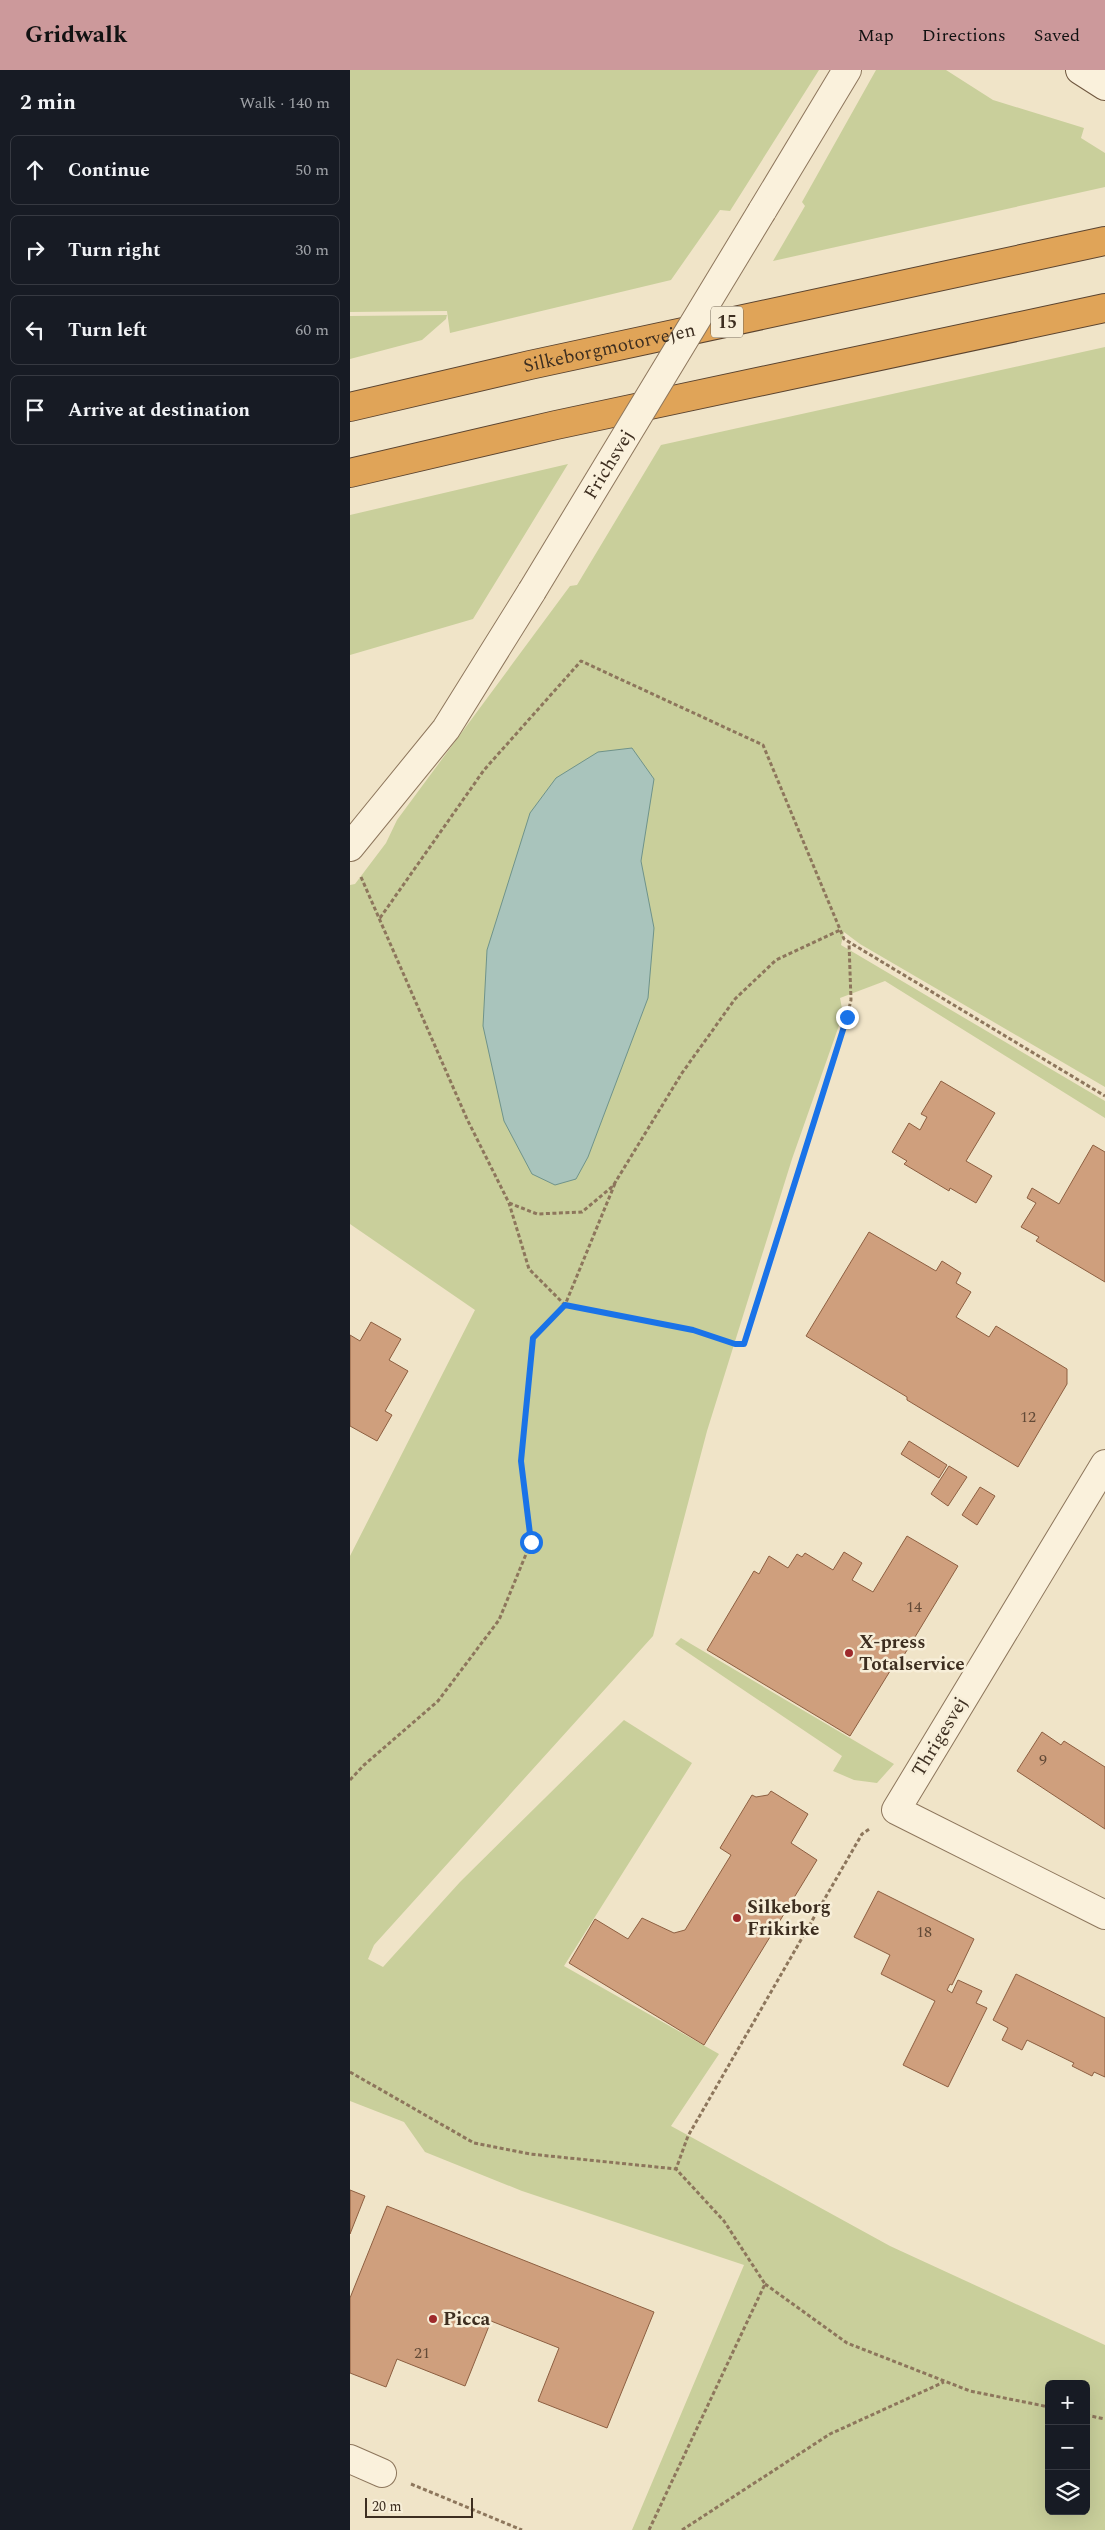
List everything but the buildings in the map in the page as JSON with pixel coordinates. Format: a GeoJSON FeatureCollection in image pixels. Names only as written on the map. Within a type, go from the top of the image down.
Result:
{"type":"FeatureCollection","features":[{"type":"Feature","properties":{"kind":"highway","name":"Silkeborgmotorvejen"},"geometry":{"type":"LineString","coordinates":[[350,407],[530,365],[1105,241]]}},
{"type":"Feature","properties":{"kind":"highway"},"geometry":{"type":"LineString","coordinates":[[350,473],[566,423],[1105,308]]}},
{"type":"Feature","properties":{"kind":"street","name":"Frichsvej"},"geometry":{"type":"LineString","coordinates":[[354,857],[446,729],[532,591],[847,70]]}},
{"type":"Feature","properties":{"kind":"street"},"geometry":{"type":"LineString","coordinates":[[1080,70],[1105,86]]}},
{"type":"Feature","properties":{"kind":"street","name":"Thrigesvej"},"geometry":{"type":"LineString","coordinates":[[896,1810],[1105,1464]]}},
{"type":"Feature","properties":{"kind":"street"},"geometry":{"type":"LineString","coordinates":[[896,1810],[1105,1915]]}},
{"type":"Feature","properties":{"kind":"street"},"geometry":{"type":"LineString","coordinates":[[350,2459],[382,2473]]}},
{"type":"Feature","properties":{"kind":"path"},"geometry":{"type":"LineString","coordinates":[[380,918],[484,770],[581,661],[763,746],[844,939],[1105,1096]]}},
{"type":"Feature","properties":{"kind":"path"},"geometry":{"type":"LineString","coordinates":[[354,857],[467,1119],[509,1203],[529,1269],[565,1305],[693,1330],[735,1344],[744,1344],[847,1017],[851,1000],[849,943]]}},
{"type":"Feature","properties":{"kind":"path"},"geometry":{"type":"LineString","coordinates":[[350,1780],[364,1765],[438,1701],[499,1620],[531,1542],[521,1461],[533,1338],[565,1305],[616,1181],[682,1073],[735,999],[776,960],[840,930]]}},
{"type":"Feature","properties":{"kind":"path"},"geometry":{"type":"LineString","coordinates":[[509,1203],[537,1214],[582,1212],[616,1181]]}},
{"type":"Feature","properties":{"kind":"path"},"geometry":{"type":"LineString","coordinates":[[676,2170],[688,2136],[862,1834],[896,1810]]}},
{"type":"Feature","properties":{"kind":"path"},"geometry":{"type":"LineString","coordinates":[[350,2072],[474,2142],[530,2154],[676,2170],[724,2221],[764,2284],[847,2343],[970,2391],[1045,2406]]}},
{"type":"Feature","properties":{"kind":"path"},"geometry":{"type":"LineString","coordinates":[[649,2530],[764,2284]]}},
{"type":"Feature","properties":{"kind":"path"},"geometry":{"type":"LineString","coordinates":[[682,2530],[830,2434],[945,2382]]}},
{"type":"Feature","properties":{"kind":"path"},"geometry":{"type":"LineString","coordinates":[[1090,2416],[1105,2419]]}},
{"type":"Feature","properties":{"kind":"path"},"geometry":{"type":"LineString","coordinates":[[382,2473],[522,2530]]}},
{"type":"Feature","properties":{"kind":"green space"},"geometry":{"type":"Polygon","coordinates":[[[350,70],[819,70],[730,211],[720,210],[671,280],[450,333],[447,311],[350,312],[350,70]]]}},
{"type":"Feature","properties":{"kind":"green space"},"geometry":{"type":"Polygon","coordinates":[[[876,70],[946,70],[993,100],[1084,128],[1081,138],[1105,153],[1105,187],[773,261],[805,206],[802,202],[876,70]]]}},
{"type":"Feature","properties":{"kind":"green space"},"geometry":{"type":"Polygon","coordinates":[[[447,315],[446,319],[422,340],[350,359],[350,316],[447,315]]]}},
{"type":"Feature","properties":{"kind":"green space"},"geometry":{"type":"Polygon","coordinates":[[[1105,347],[1105,1087],[860,944],[844,932],[841,945],[1105,1101],[1105,1118],[885,981],[840,998],[843,1014],[792,1159],[707,1431],[653,1636],[374,1945],[368,1959],[383,1967],[460,1882],[624,1720],[692,1763],[564,1966],[719,2054],[671,2126],[890,2246],[1105,2345],[1105,2530],[632,2530],[744,2265],[522,2191],[425,2152],[404,2122],[350,2101],[350,1556],[475,1310],[350,1224],[350,885],[355,884],[386,843],[397,820],[570,586],[577,585],[661,445],[1105,347]]]}},
{"type":"Feature","properties":{"kind":"green space"},"geometry":{"type":"Polygon","coordinates":[[[568,464],[473,619],[350,655],[350,515],[568,464]]]}},
{"type":"Feature","properties":{"kind":"green space"},"geometry":{"type":"Polygon","coordinates":[[[681,1638],[894,1764],[877,1783],[854,1780],[833,1771],[842,1756],[675,1644],[681,1638]]]}},
{"type":"Feature","properties":{"kind":"water"},"geometry":{"type":"Polygon","coordinates":[[[632,748],[654,779],[641,861],[654,928],[648,998],[588,1157],[576,1179],[555,1185],[532,1174],[504,1121],[483,1026],[487,950],[530,813],[556,778],[598,752],[632,748]]]}},
{"type":"Feature","properties":{"kind":"place","name":"X-press Totalservice"},"geometry":{"type":"Point","coordinates":[849,1653]}},
{"type":"Feature","properties":{"kind":"place","name":"Silkeborg Frikirke"},"geometry":{"type":"Point","coordinates":[737,1918]}},
{"type":"Feature","properties":{"kind":"place","name":"Picca"},"geometry":{"type":"Point","coordinates":[433,2319]}},
{"type":"Feature","properties":{"kind":"route"},"geometry":{"type":"LineString","coordinates":[[531,1542],[521,1461],[533,1338],[565,1305],[693,1330],[735,1344],[744,1344],[847,1017]]}}]}
